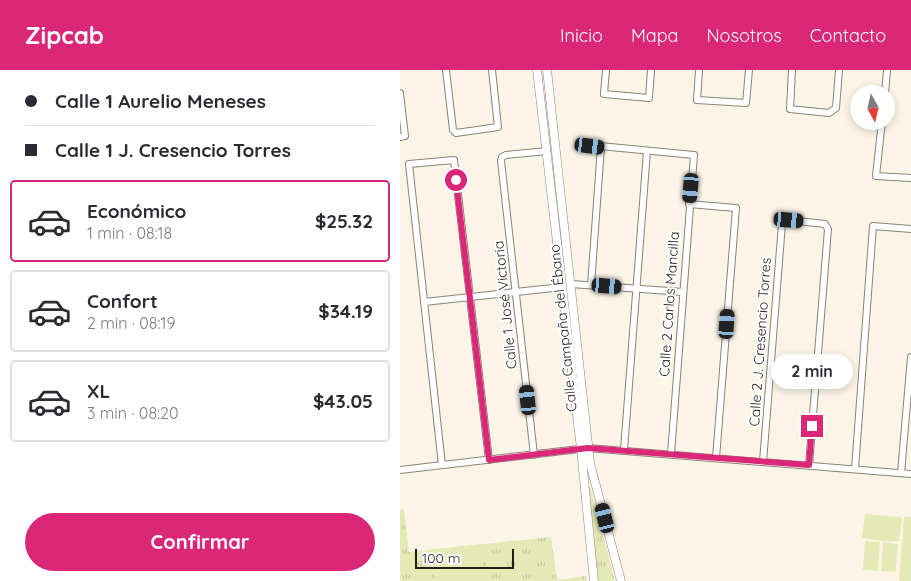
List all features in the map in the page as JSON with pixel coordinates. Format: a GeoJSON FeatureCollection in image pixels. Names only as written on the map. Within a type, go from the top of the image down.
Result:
{"type":"FeatureCollection","features":[{"type":"Feature","properties":{"kind":"street"},"geometry":{"type":"LineString","coordinates":[[446,70],[453,132],[456,133],[497,128],[492,70]]}},
{"type":"Feature","properties":{"kind":"street","name":"Calle Campaña del Ébano"},"geometry":{"type":"LineString","coordinates":[[537,70],[562,287],[584,449],[590,463],[621,581]]}},
{"type":"Feature","properties":{"kind":"street","name":"Calle Campaña del Ébano"},"geometry":{"type":"LineString","coordinates":[[547,70],[571,284],[594,581]]}},
{"type":"Feature","properties":{"kind":"street"},"geometry":{"type":"LineString","coordinates":[[606,70],[604,94],[649,98],[651,70]]}},
{"type":"Feature","properties":{"kind":"street"},"geometry":{"type":"LineString","coordinates":[[699,70],[696,100],[746,103],[749,70]]}},
{"type":"Feature","properties":{"kind":"street"},"geometry":{"type":"LineString","coordinates":[[792,70],[790,109],[829,112],[836,108],[839,70]]}},
{"type":"Feature","properties":{"kind":"street"},"geometry":{"type":"LineString","coordinates":[[886,85],[887,70]]}},
{"type":"Feature","properties":{"kind":"street"},"geometry":{"type":"LineString","coordinates":[[400,93],[402,137]]}},
{"type":"Feature","properties":{"kind":"street"},"geometry":{"type":"LineString","coordinates":[[881,130],[876,176],[911,178]]}},
{"type":"Feature","properties":{"kind":"street"},"geometry":{"type":"LineString","coordinates":[[579,144],[647,151],[638,288],[624,450]]}},
{"type":"Feature","properties":{"kind":"street"},"geometry":{"type":"LineString","coordinates":[[591,285],[601,147]]}},
{"type":"Feature","properties":{"kind":"street","name":"Calle 1 José Victoria"},"geometry":{"type":"LineString","coordinates":[[534,455],[501,161],[502,157],[506,155],[546,150]]}},
{"type":"Feature","properties":{"kind":"street","name":"Calle 2 Carlos Mancilla"},"geometry":{"type":"LineString","coordinates":[[647,151],[694,155],[671,454]]}},
{"type":"Feature","properties":{"kind":"street"},"geometry":{"type":"LineString","coordinates":[[442,465],[409,164],[454,160],[489,460]]}},
{"type":"Feature","properties":{"kind":"street"},"geometry":{"type":"LineString","coordinates":[[689,204],[736,208],[716,458]]}},
{"type":"Feature","properties":{"kind":"street"},"geometry":{"type":"LineString","coordinates":[[554,214],[563,213]]}},
{"type":"Feature","properties":{"kind":"street","name":"Calle 2 J. Cresencio Torres"},"geometry":{"type":"LineString","coordinates":[[763,462],[782,224],[786,220],[822,223],[828,226],[809,465]]}},
{"type":"Feature","properties":{"kind":"street"},"geometry":{"type":"LineString","coordinates":[[855,469],[873,226],[911,229]]}},
{"type":"Feature","properties":{"kind":"street"},"geometry":{"type":"LineString","coordinates":[[571,284],[683,292]]}},
{"type":"Feature","properties":{"kind":"street"},"geometry":{"type":"LineString","coordinates":[[424,302],[562,287]]}},
{"type":"Feature","properties":{"kind":"street"},"geometry":{"type":"LineString","coordinates":[[900,473],[911,357]]}},
{"type":"Feature","properties":{"kind":"street"},"geometry":{"type":"LineString","coordinates":[[400,470],[584,449],[624,450],[911,474]]}},
{"type":"Feature","properties":{"kind":"green space"},"geometry":{"type":"Polygon","coordinates":[[[584,464],[615,581],[597,581],[584,464]]]}},
{"type":"Feature","properties":{"kind":"green space"},"geometry":{"type":"Polygon","coordinates":[[[400,509],[404,509],[409,552],[551,537],[557,580],[586,576],[587,581],[400,581],[400,509]]]}},
{"type":"Feature","properties":{"kind":"green space"},"geometry":{"type":"Polygon","coordinates":[[[865,514],[900,517],[902,520],[899,541],[862,538],[865,514]]]}},
{"type":"Feature","properties":{"kind":"green space"},"geometry":{"type":"Polygon","coordinates":[[[904,517],[911,517],[911,581],[899,581],[904,517]]]}},
{"type":"Feature","properties":{"kind":"green space"},"geometry":{"type":"Polygon","coordinates":[[[865,541],[880,542],[878,571],[863,570],[865,541]]]}},
{"type":"Feature","properties":{"kind":"green space"},"geometry":{"type":"Polygon","coordinates":[[[883,542],[898,544],[896,572],[881,571],[883,542]]]}},
{"type":"Feature","properties":{"kind":"green space"},"geometry":{"type":"Polygon","coordinates":[[[481,544],[484,581],[435,581],[431,550],[481,544]]]}},
{"type":"Feature","properties":{"kind":"route"},"geometry":{"type":"LineString","coordinates":[[456,180],[489,460],[588,448],[809,465],[812,426]]}}]}
